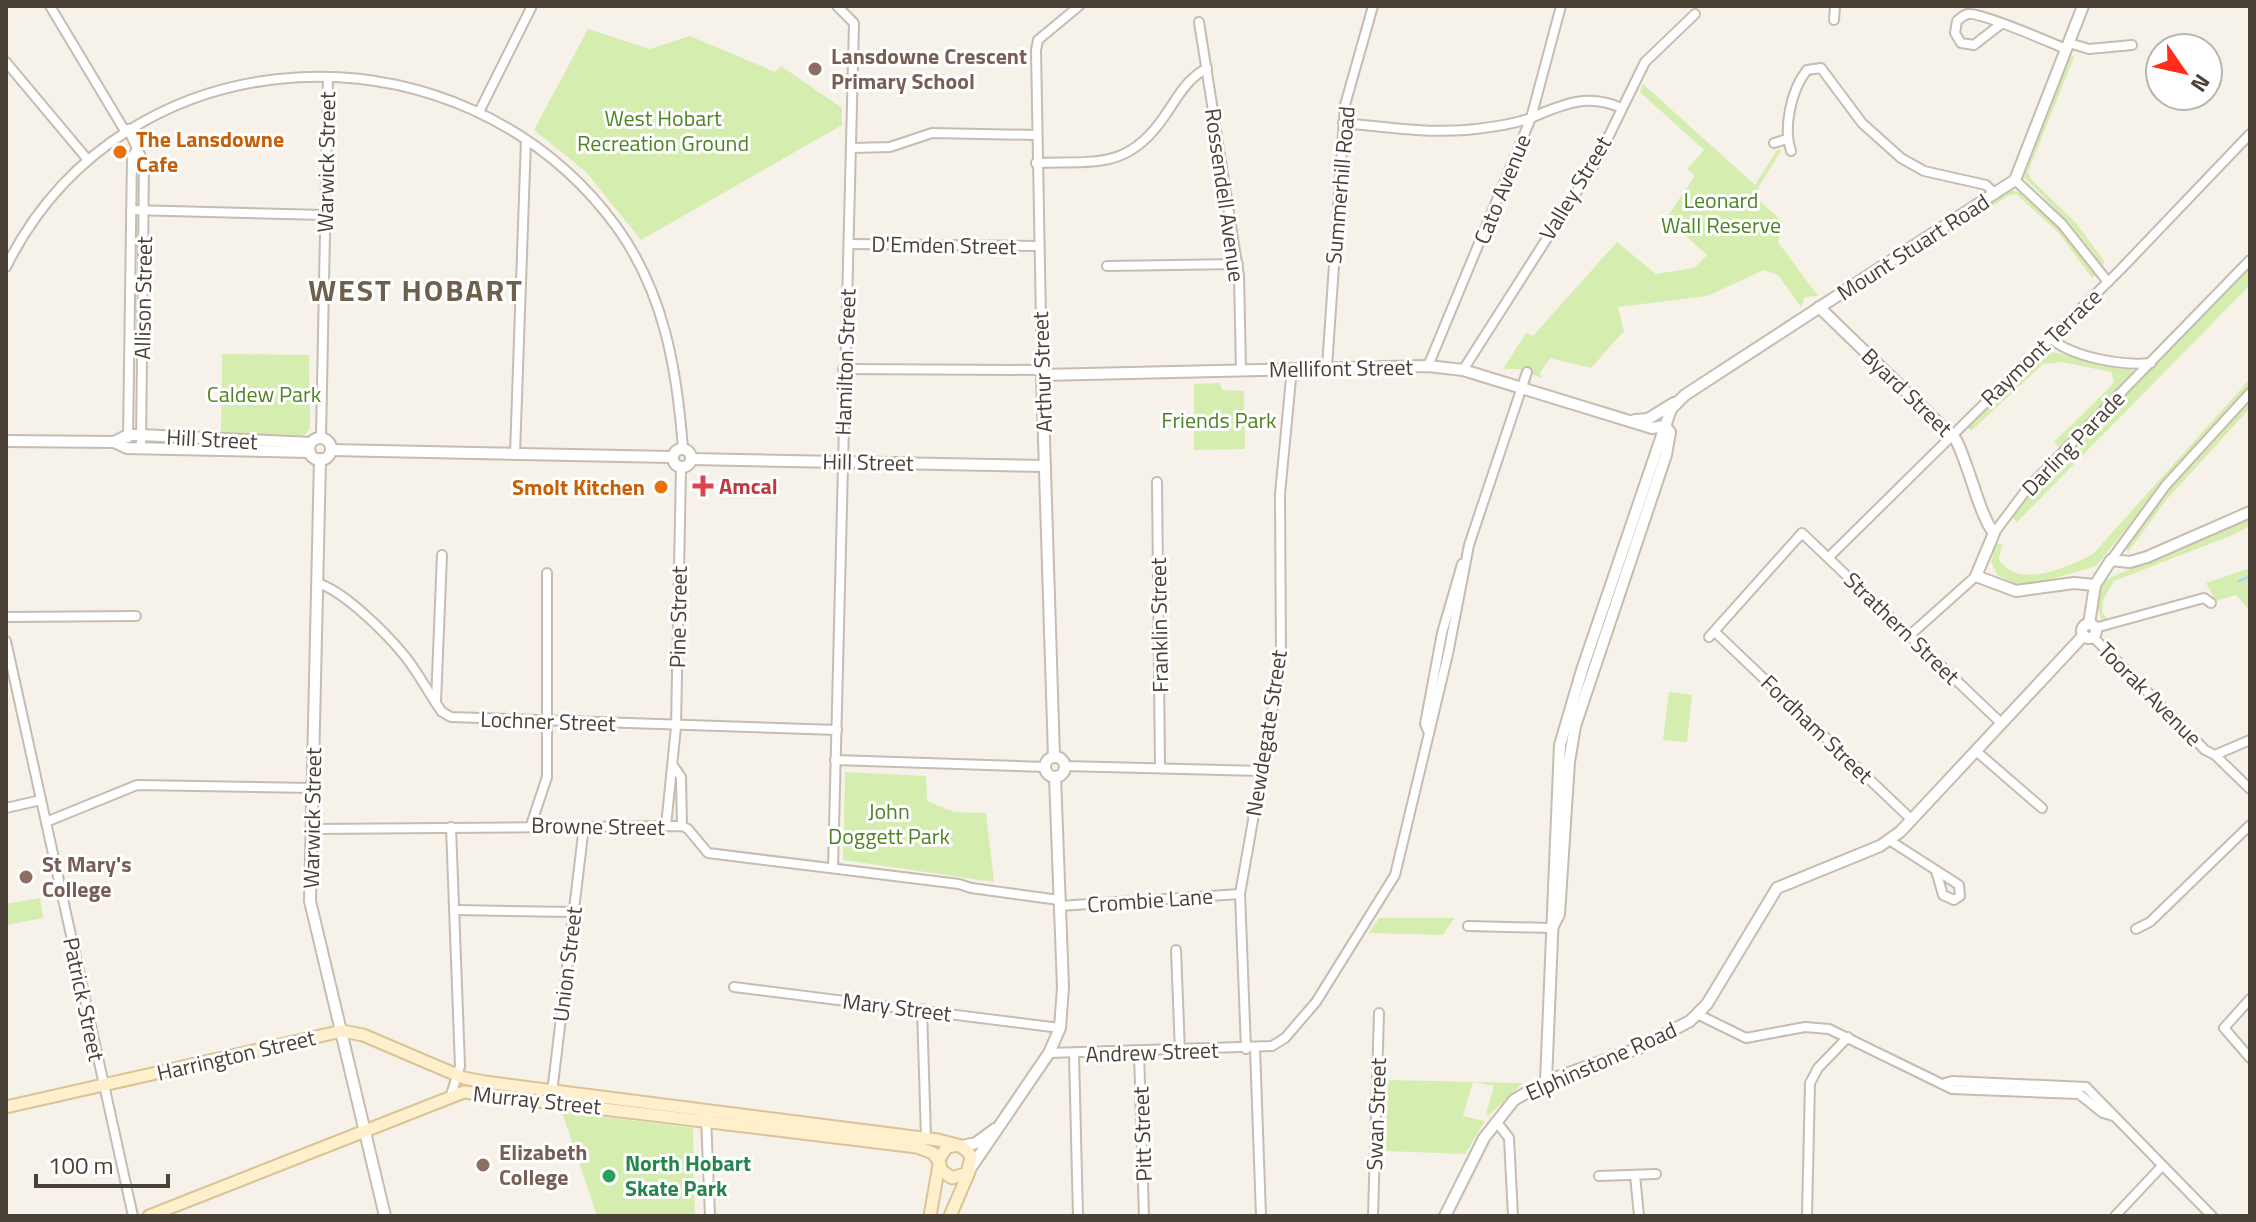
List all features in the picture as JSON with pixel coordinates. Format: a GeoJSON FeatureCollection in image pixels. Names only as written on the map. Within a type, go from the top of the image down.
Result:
{"type":"FeatureCollection","features":[{"type":"Feature","properties":{"kind":"main road","name":"Harrington Street"},"geometry":{"type":"LineString","coordinates":[[6,1107],[342,1031],[363,1035],[459,1076]]}},
{"type":"Feature","properties":{"kind":"main road","name":"Murray Street"},"geometry":{"type":"LineString","coordinates":[[459,1076],[552,1096]]}},
{"type":"Feature","properties":{"kind":"main road","name":"Murray Street"},"geometry":{"type":"LineString","coordinates":[[149,1216],[451,1095],[478,1092],[552,1096],[926,1137],[960,1146]]}},
{"type":"Feature","properties":{"kind":"main road","name":"Murray Street"},"geometry":{"type":"LineString","coordinates":[[706,1115],[917,1147],[933,1153],[939,1164]]}},
{"type":"Feature","properties":{"kind":"main road"},"geometry":{"type":"LineString","coordinates":[[930,1216],[944,1149],[960,1146],[971,1157],[970,1170],[950,1216]]}},
{"type":"Feature","properties":{"kind":"main road"},"geometry":{"type":"LineString","coordinates":[[939,1164],[952,1178],[970,1170]]}},
{"type":"Feature","properties":{"kind":"street","name":"Allison Street"},"geometry":{"type":"LineString","coordinates":[[50,6],[144,163],[141,448]]}},
{"type":"Feature","properties":{"kind":"street"},"geometry":{"type":"LineString","coordinates":[[480,110],[532,6]]}},
{"type":"Feature","properties":{"kind":"street","name":"Hamilton Street"},"geometry":{"type":"LineString","coordinates":[[833,868],[843,369],[854,23],[837,6]]}},
{"type":"Feature","properties":{"kind":"street","name":"Arthur Street"},"geometry":{"type":"LineString","coordinates":[[1054,757],[1036,163],[1037,43],[1079,6]]}},
{"type":"Feature","properties":{"kind":"street","name":"Summerhill Road"},"geometry":{"type":"LineString","coordinates":[[1327,367],[1343,123],[1347,97],[1373,6]]}},
{"type":"Feature","properties":{"kind":"street","name":"Cato Avenue"},"geometry":{"type":"LineString","coordinates":[[1428,366],[1531,118],[1561,6]]}},
{"type":"Feature","properties":{"kind":"street"},"geometry":{"type":"LineString","coordinates":[[1834,20],[1835,6]]}},
{"type":"Feature","properties":{"kind":"street"},"geometry":{"type":"LineString","coordinates":[[2083,6],[2015,180],[2062,224],[2108,282]]}},
{"type":"Feature","properties":{"kind":"street","name":"Valley Street"},"geometry":{"type":"LineString","coordinates":[[1463,370],[1591,169],[1645,62],[1695,14]]}},
{"type":"Feature","properties":{"kind":"street"},"geometry":{"type":"LineString","coordinates":[[2001,24],[1974,45],[1961,43],[1955,33],[1957,21],[1965,14],[2001,24],[2067,46],[2089,49],[2132,45]]}},
{"type":"Feature","properties":{"kind":"street","name":"Rossendell Avenue"},"geometry":{"type":"LineString","coordinates":[[1199,22],[1238,264],[1241,370]]}},
{"type":"Feature","properties":{"kind":"street"},"geometry":{"type":"LineString","coordinates":[[6,62],[88,160]]}},
{"type":"Feature","properties":{"kind":"street"},"geometry":{"type":"LineString","coordinates":[[1036,163],[1109,160],[1142,145],[1191,77],[1207,68]]}},
{"type":"Feature","properties":{"kind":"street"},"geometry":{"type":"LineString","coordinates":[[1791,151],[1787,139],[1802,76],[1807,70],[1821,68],[1858,119],[1901,158],[1924,171],[1986,185],[1995,194]]}},
{"type":"Feature","properties":{"kind":"street"},"geometry":{"type":"LineString","coordinates":[[6,267],[44,208],[88,160],[127,130],[164,111],[220,91],[276,80],[328,77],[408,86],[480,110],[526,140],[590,196],[615,225],[641,267],[674,361],[683,449],[691,459],[681,467],[672,457],[331,450],[328,456],[315,448]]}},
{"type":"Feature","properties":{"kind":"street","name":"Warwick Street"},"geometry":{"type":"LineString","coordinates":[[328,77],[315,448],[317,583],[310,901],[385,1216]]}},
{"type":"Feature","properties":{"kind":"street"},"geometry":{"type":"LineString","coordinates":[[1343,123],[1449,131],[1531,118],[1560,105],[1585,100],[1607,102],[1621,108]]}},
{"type":"Feature","properties":{"kind":"street"},"geometry":{"type":"LineString","coordinates":[[852,148],[890,147],[932,133],[1036,135]]}},
{"type":"Feature","properties":{"kind":"street","name":"Raymont Terrace"},"geometry":{"type":"LineString","coordinates":[[1829,557],[2108,282],[2250,134]]}},
{"type":"Feature","properties":{"kind":"street"},"geometry":{"type":"LineString","coordinates":[[1774,143],[1787,139]]}},
{"type":"Feature","properties":{"kind":"street"},"geometry":{"type":"LineString","coordinates":[[515,454],[526,140]]}},
{"type":"Feature","properties":{"kind":"street","name":"Allison Street"},"geometry":{"type":"LineString","coordinates":[[127,448],[132,157],[137,149]]}},
{"type":"Feature","properties":{"kind":"street","name":"Mount Stuart Road"},"geometry":{"type":"LineString","coordinates":[[1676,402],[2015,180]]}},
{"type":"Feature","properties":{"kind":"street"},"geometry":{"type":"LineString","coordinates":[[131,210],[325,215]]}},
{"type":"Feature","properties":{"kind":"street","name":"D'Emden Street"},"geometry":{"type":"LineString","coordinates":[[849,244],[1038,246]]}},
{"type":"Feature","properties":{"kind":"street","name":"Darling Parade"},"geometry":{"type":"LineString","coordinates":[[1910,635],[1976,576],[1994,533],[2027,489],[2250,260]]}},
{"type":"Feature","properties":{"kind":"street"},"geometry":{"type":"LineString","coordinates":[[1107,266],[1238,264]]}},
{"type":"Feature","properties":{"kind":"street","name":"Byard Street"},"geometry":{"type":"LineString","coordinates":[[1819,307],[1952,435],[1968,462],[1986,522],[1994,533]]}},
{"type":"Feature","properties":{"kind":"street"},"geometry":{"type":"LineString","coordinates":[[2050,338],[2068,350],[2131,363],[2151,363]]}},
{"type":"Feature","properties":{"kind":"street","name":"Mellifont Street"},"geometry":{"type":"LineString","coordinates":[[1042,373],[1428,366],[1463,370],[1652,428],[1665,426]]}},
{"type":"Feature","properties":{"kind":"street","name":"Newdegate Street"},"geometry":{"type":"LineString","coordinates":[[1261,1216],[1240,894],[1281,661],[1280,494],[1292,368]]}},
{"type":"Feature","properties":{"kind":"street"},"geometry":{"type":"LineString","coordinates":[[843,369],[1042,373]]}},
{"type":"Feature","properties":{"kind":"street"},"geometry":{"type":"LineString","coordinates":[[1250,1049],[1272,1046],[1301,1021],[1395,875],[1429,734],[1465,559],[1527,372]]}},
{"type":"Feature","properties":{"kind":"street"},"geometry":{"type":"LineString","coordinates":[[2211,603],[2204,598],[2090,631],[2095,585],[2111,560],[2166,485],[2250,393]]}},
{"type":"Feature","properties":{"kind":"street"},"geometry":{"type":"LineString","coordinates":[[1546,1081],[1552,928],[1559,914],[1569,762],[1575,726],[1666,455],[1670,432],[1665,426],[1676,402]]}},
{"type":"Feature","properties":{"kind":"street","name":"Mellifont Street"},"geometry":{"type":"LineString","coordinates":[[1633,421],[1648,419],[1676,402]]}},
{"type":"Feature","properties":{"kind":"street","name":"Mellifont Street"},"geometry":{"type":"LineString","coordinates":[[1648,419],[1665,426]]}},
{"type":"Feature","properties":{"kind":"street","name":"Hill Street"},"geometry":{"type":"LineString","coordinates":[[114,442],[128,435],[141,435],[315,448]]}},
{"type":"Feature","properties":{"kind":"street","name":"Hill Street"},"geometry":{"type":"LineString","coordinates":[[6,441],[114,442],[127,448],[315,448]]}},
{"type":"Feature","properties":{"kind":"street"},"geometry":{"type":"LineString","coordinates":[[672,457],[676,451],[683,449]]}},
{"type":"Feature","properties":{"kind":"street","name":"Hill Street"},"geometry":{"type":"LineString","coordinates":[[691,459],[1045,466]]}},
{"type":"Feature","properties":{"kind":"street","name":"Pine Street"},"geometry":{"type":"LineString","coordinates":[[666,826],[676,727],[681,467]]}},
{"type":"Feature","properties":{"kind":"street","name":"Franklin Street"},"geometry":{"type":"LineString","coordinates":[[1157,482],[1160,768]]}},
{"type":"Feature","properties":{"kind":"street"},"geometry":{"type":"LineString","coordinates":[[2111,560],[2130,562],[2147,557],[2250,512]]}},
{"type":"Feature","properties":{"kind":"street","name":"Strathern Street"},"geometry":{"type":"LineString","coordinates":[[1715,636],[1802,533],[2001,723]]}},
{"type":"Feature","properties":{"kind":"street"},"geometry":{"type":"LineString","coordinates":[[436,704],[442,555]]}},
{"type":"Feature","properties":{"kind":"street"},"geometry":{"type":"LineString","coordinates":[[531,825],[547,777],[547,573]]}},
{"type":"Feature","properties":{"kind":"street"},"geometry":{"type":"LineString","coordinates":[[1976,576],[2016,591],[2074,583],[2095,585]]}},
{"type":"Feature","properties":{"kind":"street"},"geometry":{"type":"LineString","coordinates":[[317,583],[336,592],[391,641],[405,656],[436,704]]}},
{"type":"Feature","properties":{"kind":"street"},"geometry":{"type":"LineString","coordinates":[[6,617],[136,616]]}},
{"type":"Feature","properties":{"kind":"street","name":"Elphinstone Road"},"geometry":{"type":"LineString","coordinates":[[1445,1216],[1461,1180],[1496,1121],[1514,1100],[1546,1081],[1639,1048],[1699,1015],[1770,894],[1787,883],[1889,840],[1912,820],[2090,631]]}},
{"type":"Feature","properties":{"kind":"street","name":"Toorak Avenue"},"geometry":{"type":"LineString","coordinates":[[2090,631],[2197,744],[2215,755],[2250,740]]}},
{"type":"Feature","properties":{"kind":"street","name":"Fordham Street"},"geometry":{"type":"LineString","coordinates":[[1715,636],[1912,820]]}},
{"type":"Feature","properties":{"kind":"street","name":"Patrick Street"},"geometry":{"type":"LineString","coordinates":[[6,641],[133,1216]]}},
{"type":"Feature","properties":{"kind":"street","name":"Lochner Street"},"geometry":{"type":"LineString","coordinates":[[436,704],[451,717],[676,727],[837,730]]}},
{"type":"Feature","properties":{"kind":"street"},"geometry":{"type":"LineString","coordinates":[[1976,751],[2042,808]]}},
{"type":"Feature","properties":{"kind":"street"},"geometry":{"type":"LineString","coordinates":[[2215,755],[2250,789]]}},
{"type":"Feature","properties":{"kind":"street"},"geometry":{"type":"LineString","coordinates":[[1045,767],[1054,757],[1065,766],[1261,771]]}},
{"type":"Feature","properties":{"kind":"street"},"geometry":{"type":"LineString","coordinates":[[835,760],[1045,767],[1055,777],[1060,1028],[1049,1053],[970,1170]]}},
{"type":"Feature","properties":{"kind":"street","name":"Pine Street"},"geometry":{"type":"LineString","coordinates":[[673,766],[681,777],[682,826]]}},
{"type":"Feature","properties":{"kind":"street"},"geometry":{"type":"LineString","coordinates":[[1055,777],[1063,774],[1065,766]]}},
{"type":"Feature","properties":{"kind":"street"},"geometry":{"type":"LineString","coordinates":[[46,822],[137,785],[313,788]]}},
{"type":"Feature","properties":{"kind":"street"},"geometry":{"type":"LineString","coordinates":[[6,808],[41,800]]}},
{"type":"Feature","properties":{"kind":"street"},"geometry":{"type":"LineString","coordinates":[[2136,929],[2150,922],[2250,825]]}},
{"type":"Feature","properties":{"kind":"street","name":"Union Street"},"geometry":{"type":"LineString","coordinates":[[552,1096],[584,826]]}},
{"type":"Feature","properties":{"kind":"street","name":"Browne Street"},"geometry":{"type":"LineString","coordinates":[[312,829],[682,826],[708,853],[833,868],[1059,903]]}},
{"type":"Feature","properties":{"kind":"street"},"geometry":{"type":"LineString","coordinates":[[451,827],[459,1076],[451,1095]]}},
{"type":"Feature","properties":{"kind":"street"},"geometry":{"type":"LineString","coordinates":[[1889,840],[1936,871]]}},
{"type":"Feature","properties":{"kind":"street","name":"Crombie Lane"},"geometry":{"type":"LineString","coordinates":[[1059,903],[1240,894]]}},
{"type":"Feature","properties":{"kind":"street"},"geometry":{"type":"LineString","coordinates":[[455,910],[573,912]]}},
{"type":"Feature","properties":{"kind":"street"},"geometry":{"type":"LineString","coordinates":[[1468,926],[1552,928]]}},
{"type":"Feature","properties":{"kind":"street"},"geometry":{"type":"LineString","coordinates":[[1176,950],[1180,1052]]}},
{"type":"Feature","properties":{"kind":"street","name":"Mary Street"},"geometry":{"type":"LineString","coordinates":[[734,987],[1060,1028]]}},
{"type":"Feature","properties":{"kind":"street"},"geometry":{"type":"LineString","coordinates":[[2250,999],[2224,1028],[2250,1058]]}},
{"type":"Feature","properties":{"kind":"street"},"geometry":{"type":"LineString","coordinates":[[922,1009],[926,1137]]}},
{"type":"Feature","properties":{"kind":"street","name":"Swan Street"},"geometry":{"type":"LineString","coordinates":[[1373,1216],[1379,1013]]}},
{"type":"Feature","properties":{"kind":"street"},"geometry":{"type":"LineString","coordinates":[[1699,1015],[1746,1038],[1813,1027],[1848,1037],[1942,1084],[1952,1081],[2078,1084],[2093,1092],[2212,1216]]}},
{"type":"Feature","properties":{"kind":"street"},"geometry":{"type":"LineString","coordinates":[[1807,1216],[1810,1083],[1818,1068],[1848,1037]]}},
{"type":"Feature","properties":{"kind":"street","name":"Andrew Street"},"geometry":{"type":"LineString","coordinates":[[1049,1053],[1074,1055],[1250,1049]]}},
{"type":"Feature","properties":{"kind":"street","name":"Pitt Street"},"geometry":{"type":"LineString","coordinates":[[1139,1053],[1144,1216]]}},
{"type":"Feature","properties":{"kind":"street"},"geometry":{"type":"LineString","coordinates":[[1074,1055],[1078,1216]]}},
{"type":"Feature","properties":{"kind":"street"},"geometry":{"type":"LineString","coordinates":[[706,1115],[710,1216]]}},
{"type":"Feature","properties":{"kind":"street"},"geometry":{"type":"LineString","coordinates":[[1496,1121],[1509,1138],[1513,1216]]}},
{"type":"Feature","properties":{"kind":"street"},"geometry":{"type":"LineString","coordinates":[[960,1146],[979,1142],[997,1128]]}},
{"type":"Feature","properties":{"kind":"street"},"geometry":{"type":"LineString","coordinates":[[2115,1216],[2162,1166]]}},
{"type":"Feature","properties":{"kind":"street"},"geometry":{"type":"LineString","coordinates":[[1599,1176],[1656,1174]]}},
{"type":"Feature","properties":{"kind":"street"},"geometry":{"type":"LineString","coordinates":[[1635,1175],[1639,1216]]}},
{"type":"Feature","properties":{"kind":"green space","name":"West Hobart Recreation Ground"},"geometry":{"type":"Polygon","coordinates":[[[588,29],[650,49],[690,36],[775,72],[781,66],[842,108],[842,125],[641,240],[586,172],[534,130],[588,29]]]}},
{"type":"Feature","properties":{"kind":"green space"},"geometry":{"type":"Polygon","coordinates":[[[2075,55],[2028,172],[2030,178],[2077,224],[2104,261],[2103,266],[2071,225],[2024,177],[2066,60],[2075,55]]]}},
{"type":"Feature","properties":{"kind":"green space","name":"Leonard Wall Reserve"},"geometry":{"type":"Polygon","coordinates":[[[1643,84],[1755,185],[1778,149],[1781,151],[1758,188],[1759,200],[1783,222],[1778,242],[1818,296],[1805,297],[1801,307],[1778,275],[1764,270],[1707,296],[1618,307],[1624,331],[1591,368],[1550,358],[1540,373],[1541,378],[1521,369],[1503,369],[1526,333],[1533,336],[1617,242],[1656,274],[1694,268],[1707,255],[1666,218],[1695,176],[1687,169],[1704,150],[1640,92],[1643,84]]]}},
{"type":"Feature","properties":{"kind":"green space"},"geometry":{"type":"Polygon","coordinates":[[[2011,190],[2022,193],[2046,212],[2071,239],[2096,275],[2092,278],[2059,233],[2016,194],[2008,196],[1843,303],[1841,300],[2011,190]]]}},
{"type":"Feature","properties":{"kind":"green space"},"geometry":{"type":"Polygon","coordinates":[[[2250,266],[2250,285],[2017,522],[2011,517],[2035,485],[2250,266]]]}},
{"type":"Feature","properties":{"kind":"green space"},"geometry":{"type":"Polygon","coordinates":[[[2046,351],[2129,367],[2134,373],[2061,449],[2054,442],[2110,387],[2114,382],[2111,372],[2062,362],[2043,364],[1971,431],[1968,428],[2046,351]]]}},
{"type":"Feature","properties":{"kind":"green space","name":"Caldew Park"},"geometry":{"type":"Polygon","coordinates":[[[222,354],[309,355],[310,429],[302,438],[221,433],[222,354]]]}},
{"type":"Feature","properties":{"kind":"green space"},"geometry":{"type":"Polygon","coordinates":[[[2249,380],[2250,387],[2172,472],[2096,566],[2039,583],[2016,584],[1997,575],[1991,561],[1996,544],[2002,544],[1999,560],[2019,574],[2058,570],[2093,554],[2249,380]]]}},
{"type":"Feature","properties":{"kind":"green space","name":"Friends Park"},"geometry":{"type":"Polygon","coordinates":[[[1220,383],[1222,390],[1244,391],[1245,449],[1194,450],[1194,384],[1220,383]]]}},
{"type":"Feature","properties":{"kind":"green space"},"geometry":{"type":"Polygon","coordinates":[[[2250,398],[2250,408],[2167,499],[2128,552],[2126,547],[2169,487],[2250,398]]]}},
{"type":"Feature","properties":{"kind":"green space"},"geometry":{"type":"Polygon","coordinates":[[[2250,518],[2250,526],[2235,534],[2114,581],[2103,600],[2102,613],[2110,621],[2103,623],[2098,599],[2101,588],[2109,578],[2250,518]]]}},
{"type":"Feature","properties":{"kind":"green space"},"geometry":{"type":"Polygon","coordinates":[[[2250,568],[2250,611],[2236,595],[2216,601],[2206,583],[2250,568]]]}},
{"type":"Feature","properties":{"kind":"green space"},"geometry":{"type":"Polygon","coordinates":[[[1669,692],[1692,695],[1687,742],[1663,740],[1669,692]]]}},
{"type":"Feature","properties":{"kind":"green space","name":"John Doggett Park"},"geometry":{"type":"Polygon","coordinates":[[[845,772],[926,776],[927,801],[954,812],[986,813],[994,882],[843,860],[845,772]]]}},
{"type":"Feature","properties":{"kind":"green space"},"geometry":{"type":"Polygon","coordinates":[[[40,898],[43,918],[6,925],[6,904],[40,898]]]}},
{"type":"Feature","properties":{"kind":"green space"},"geometry":{"type":"Polygon","coordinates":[[[1379,918],[1454,918],[1443,935],[1369,933],[1379,918]]]}},
{"type":"Feature","properties":{"kind":"green space"},"geometry":{"type":"Polygon","coordinates":[[[1388,1080],[1523,1083],[1488,1116],[1494,1086],[1473,1082],[1463,1116],[1485,1121],[1465,1154],[1386,1151],[1388,1080]]]}},
{"type":"Feature","properties":{"kind":"green space"},"geometry":{"type":"Polygon","coordinates":[[[562,1112],[693,1128],[695,1216],[597,1216],[562,1112]]]}},
{"type":"Feature","properties":{"kind":"waterway"},"geometry":{"type":"LineString","coordinates":[[2239,581],[2250,576]]}},
{"type":"Feature","properties":{"kind":"place","name":"Lansdowne Crescent Primary School"},"geometry":{"type":"Point","coordinates":[815,69]}},
{"type":"Feature","properties":{"kind":"place","name":"The Lansdowne Cafe"},"geometry":{"type":"Point","coordinates":[120,152]}},
{"type":"Feature","properties":{"kind":"place","name":"Amcal"},"geometry":{"type":"Point","coordinates":[703,486]}},
{"type":"Feature","properties":{"kind":"place","name":"Smolt Kitchen"},"geometry":{"type":"Point","coordinates":[661,487]}},
{"type":"Feature","properties":{"kind":"place","name":"St Mary's College"},"geometry":{"type":"Point","coordinates":[26,877]}},
{"type":"Feature","properties":{"kind":"place","name":"Elizabeth College"},"geometry":{"type":"Point","coordinates":[483,1165]}},
{"type":"Feature","properties":{"kind":"place","name":"North Hobart Skate Park"},"geometry":{"type":"Point","coordinates":[609,1176]}},
{"type":"Feature","properties":{"kind":"district","name":"WEST HOBART"},"geometry":{"type":"Point","coordinates":[416,291]}}]}
